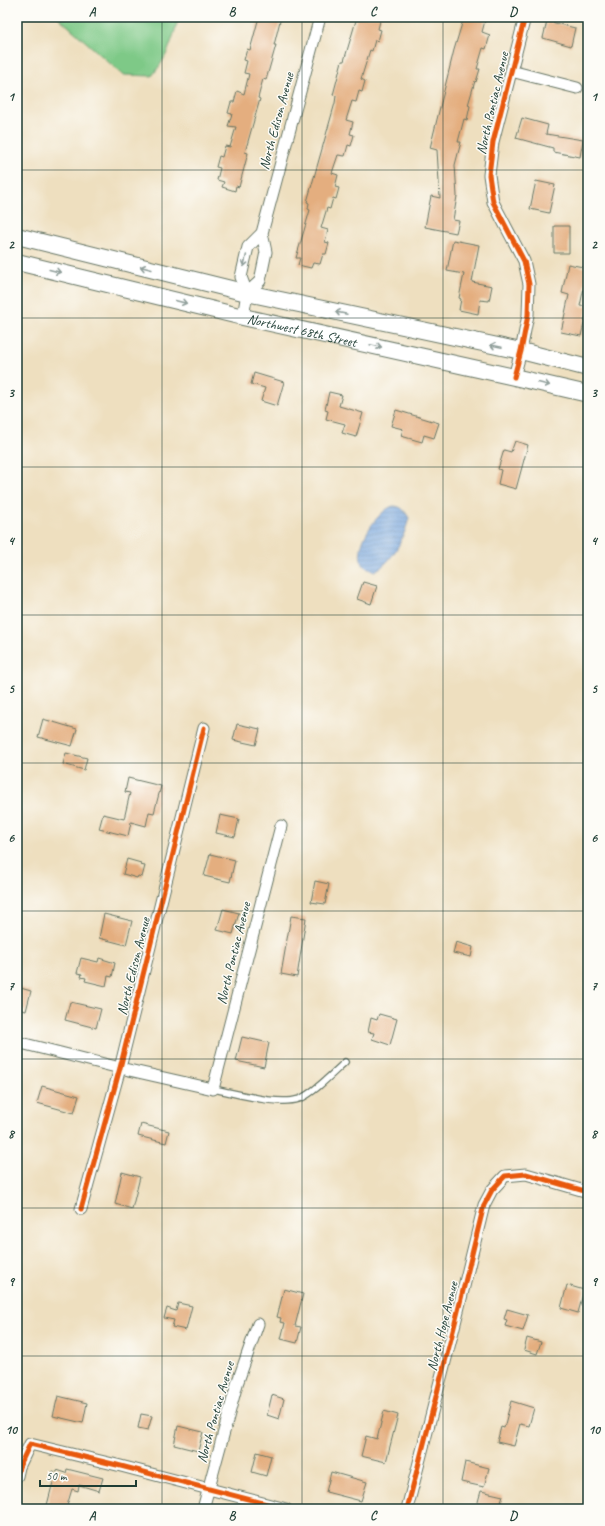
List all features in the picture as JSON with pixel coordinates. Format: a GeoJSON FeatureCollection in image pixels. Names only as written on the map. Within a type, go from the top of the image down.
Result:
{"type":"FeatureCollection","features":[{"type":"Feature","properties":{"kind":"main road","name":"Northwest 68th Street"},"geometry":{"type":"LineString","coordinates":[[17,236],[248,293],[522,351],[588,368]]}},
{"type":"Feature","properties":{"kind":"main road","name":"Northwest 68th Street"},"geometry":{"type":"LineString","coordinates":[[17,262],[243,317],[588,394]]}},
{"type":"Feature","properties":{"kind":"street","name":"North Edison Avenue"},"geometry":{"type":"LineString","coordinates":[[243,317],[248,293],[260,281],[266,252],[262,233],[320,17]]}},
{"type":"Feature","properties":{"kind":"street","name":"North Pontiac Avenue"},"geometry":{"type":"LineString","coordinates":[[514,377],[522,351],[528,315],[529,284],[524,261],[493,202],[489,175],[493,142],[525,17]]}},
{"type":"Feature","properties":{"kind":"street"},"geometry":{"type":"LineString","coordinates":[[511,71],[578,88]]}},
{"type":"Feature","properties":{"kind":"street","name":"North Edison Avenue"},"geometry":{"type":"LineString","coordinates":[[248,293],[241,277],[248,247],[262,233]]}},
{"type":"Feature","properties":{"kind":"street","name":"North Edison Avenue"},"geometry":{"type":"LineString","coordinates":[[81,1209],[120,1068],[204,728]]}},
{"type":"Feature","properties":{"kind":"street","name":"North Pontiac Avenue"},"geometry":{"type":"LineString","coordinates":[[214,1089],[281,826]]}},
{"type":"Feature","properties":{"kind":"street"},"geometry":{"type":"LineString","coordinates":[[17,1042],[120,1068],[214,1089]]}},
{"type":"Feature","properties":{"kind":"street","name":"North Hope Avenue"},"geometry":{"type":"LineString","coordinates":[[407,1509],[484,1205],[492,1190],[505,1176],[526,1174],[588,1192]]}},
{"type":"Feature","properties":{"kind":"street","name":"North Pontiac Avenue"},"geometry":{"type":"LineString","coordinates":[[203,1509],[237,1384],[258,1324]]}},
{"type":"Feature","properties":{"kind":"street"},"geometry":{"type":"LineString","coordinates":[[17,1476],[30,1444],[286,1509]]}},
{"type":"Feature","properties":{"kind":"lane"},"geometry":{"type":"LineString","coordinates":[[214,1089],[252,1097],[286,1101],[300,1098],[325,1081],[345,1062]]}},
{"type":"Feature","properties":{"kind":"green space"},"geometry":{"type":"Polygon","coordinates":[[[58,17],[179,17],[166,55],[152,76],[123,75],[58,17]]]}},
{"type":"Feature","properties":{"kind":"water"},"geometry":{"type":"Polygon","coordinates":[[[393,506],[403,509],[409,518],[401,540],[393,555],[382,567],[375,571],[363,565],[360,556],[361,548],[368,530],[374,522],[387,509],[393,506]]]}},
{"type":"Feature","properties":{"kind":"building"},"geometry":{"type":"Polygon","coordinates":[[[259,17],[281,17],[274,45],[276,45],[266,80],[263,79],[258,98],[260,99],[245,152],[248,153],[239,187],[236,186],[235,191],[222,187],[224,182],[217,180],[220,168],[216,167],[219,156],[222,157],[225,146],[230,147],[236,127],[228,126],[232,114],[228,113],[231,102],[234,102],[237,91],[244,94],[249,74],[244,73],[247,61],[244,60],[247,49],[250,50],[259,17]]]}},
{"type":"Feature","properties":{"kind":"building"},"geometry":{"type":"Polygon","coordinates":[[[357,17],[381,17],[378,29],[381,30],[378,41],[375,40],[372,51],[370,50],[361,79],[365,81],[362,92],[359,91],[356,102],[352,101],[346,120],[353,122],[350,134],[354,135],[351,146],[348,145],[345,156],[338,155],[332,173],[338,175],[335,187],[339,188],[336,199],[333,198],[330,209],[327,208],[321,228],[328,230],[325,242],[329,243],[326,254],[323,254],[320,264],[313,263],[311,268],[298,265],[300,258],[296,258],[310,210],[308,209],[309,203],[307,202],[335,103],[336,96],[333,95],[342,61],[344,61],[357,17]]]}},
{"type":"Feature","properties":{"kind":"building"},"geometry":{"type":"Polygon","coordinates":[[[464,17],[486,17],[482,32],[490,35],[486,49],[483,48],[477,69],[480,69],[468,105],[470,106],[467,120],[464,119],[458,142],[461,142],[455,165],[457,196],[453,220],[459,221],[456,233],[425,227],[431,196],[440,198],[437,150],[430,148],[454,50],[464,17]]]}},
{"type":"Feature","properties":{"kind":"building"},"geometry":{"type":"Polygon","coordinates":[[[547,21],[575,28],[571,46],[543,38],[547,21]]]}},
{"type":"Feature","properties":{"kind":"building"},"geometry":{"type":"Polygon","coordinates":[[[522,118],[548,125],[546,134],[583,140],[580,157],[553,152],[553,148],[516,138],[522,118]]]}},
{"type":"Feature","properties":{"kind":"building"},"geometry":{"type":"Polygon","coordinates":[[[536,181],[555,185],[549,213],[530,209],[536,181]]]}},
{"type":"Feature","properties":{"kind":"building"},"geometry":{"type":"Polygon","coordinates":[[[554,226],[569,226],[569,253],[554,253],[554,226]]]}},
{"type":"Feature","properties":{"kind":"building"},"geometry":{"type":"Polygon","coordinates":[[[453,240],[479,245],[472,282],[492,286],[489,301],[480,300],[478,314],[459,310],[461,299],[459,298],[464,274],[447,271],[453,240]]]}},
{"type":"Feature","properties":{"kind":"building"},"geometry":{"type":"Polygon","coordinates":[[[568,264],[588,268],[580,306],[588,307],[581,336],[561,332],[569,295],[562,293],[568,264]]]}},
{"type":"Feature","properties":{"kind":"building"},"geometry":{"type":"Polygon","coordinates":[[[254,373],[284,382],[277,406],[261,401],[265,388],[251,384],[254,373]]]}},
{"type":"Feature","properties":{"kind":"building"},"geometry":{"type":"Polygon","coordinates":[[[329,392],[342,395],[339,406],[363,413],[356,437],[342,433],[345,424],[326,419],[328,411],[325,410],[329,392]]]}},
{"type":"Feature","properties":{"kind":"building"},"geometry":{"type":"Polygon","coordinates":[[[396,410],[439,423],[434,438],[424,435],[422,442],[401,436],[403,429],[391,426],[396,410]]]}},
{"type":"Feature","properties":{"kind":"building"},"geometry":{"type":"Polygon","coordinates":[[[515,441],[528,445],[516,489],[498,484],[501,470],[498,469],[504,450],[511,452],[515,441]]]}},
{"type":"Feature","properties":{"kind":"building"},"geometry":{"type":"Polygon","coordinates":[[[363,582],[377,586],[371,604],[357,599],[363,582]]]}},
{"type":"Feature","properties":{"kind":"building"},"geometry":{"type":"Polygon","coordinates":[[[43,719],[77,729],[72,746],[38,737],[43,719]]]}},
{"type":"Feature","properties":{"kind":"building"},"geometry":{"type":"Polygon","coordinates":[[[237,724],[260,729],[256,745],[233,740],[237,724]]]}},
{"type":"Feature","properties":{"kind":"building"},"geometry":{"type":"Polygon","coordinates":[[[66,753],[87,758],[84,770],[63,764],[66,753]]]}},
{"type":"Feature","properties":{"kind":"building"},"geometry":{"type":"Polygon","coordinates":[[[128,778],[161,786],[154,813],[149,812],[146,826],[131,822],[128,836],[99,829],[103,814],[124,819],[130,793],[125,792],[128,778]]]}},
{"type":"Feature","properties":{"kind":"building"},"geometry":{"type":"Polygon","coordinates":[[[220,815],[239,819],[235,837],[216,833],[220,815]]]}},
{"type":"Feature","properties":{"kind":"building"},"geometry":{"type":"Polygon","coordinates":[[[210,854],[235,860],[230,882],[204,876],[210,854]]]}},
{"type":"Feature","properties":{"kind":"building"},"geometry":{"type":"Polygon","coordinates":[[[127,859],[141,863],[140,865],[145,866],[142,877],[138,876],[137,878],[123,874],[127,859]]]}},
{"type":"Feature","properties":{"kind":"building"},"geometry":{"type":"Polygon","coordinates":[[[315,881],[329,884],[325,904],[311,902],[315,881]]]}},
{"type":"Feature","properties":{"kind":"building"},"geometry":{"type":"Polygon","coordinates":[[[223,909],[239,913],[233,934],[217,930],[223,909]]]}},
{"type":"Feature","properties":{"kind":"building"},"geometry":{"type":"Polygon","coordinates":[[[104,914],[132,921],[126,945],[99,938],[104,914]]]}},
{"type":"Feature","properties":{"kind":"building"},"geometry":{"type":"Polygon","coordinates":[[[291,916],[306,918],[297,977],[281,974],[291,916]]]}},
{"type":"Feature","properties":{"kind":"building"},"geometry":{"type":"Polygon","coordinates":[[[456,942],[473,947],[471,957],[453,953],[456,942]]]}},
{"type":"Feature","properties":{"kind":"building"},"geometry":{"type":"Polygon","coordinates":[[[81,958],[98,962],[99,958],[115,963],[112,977],[108,976],[106,986],[85,981],[86,978],[81,977],[82,974],[77,973],[81,958]]]}},
{"type":"Feature","properties":{"kind":"building"},"geometry":{"type":"Polygon","coordinates":[[[17,987],[31,991],[26,1011],[17,1009],[17,987]]]}},
{"type":"Feature","properties":{"kind":"building"},"geometry":{"type":"Polygon","coordinates":[[[70,1002],[101,1009],[96,1028],[65,1020],[70,1002]]]}},
{"type":"Feature","properties":{"kind":"building"},"geometry":{"type":"Polygon","coordinates":[[[379,1014],[397,1019],[390,1045],[372,1039],[374,1033],[368,1032],[371,1018],[377,1020],[379,1014]]]}},
{"type":"Feature","properties":{"kind":"building"},"geometry":{"type":"Polygon","coordinates":[[[242,1037],[269,1043],[264,1067],[236,1061],[242,1037]]]}},
{"type":"Feature","properties":{"kind":"building"},"geometry":{"type":"Polygon","coordinates":[[[42,1086],[79,1096],[74,1113],[37,1103],[42,1086]]]}},
{"type":"Feature","properties":{"kind":"building"},"geometry":{"type":"Polygon","coordinates":[[[141,1124],[169,1131],[166,1143],[138,1136],[141,1124]]]}},
{"type":"Feature","properties":{"kind":"building"},"geometry":{"type":"Polygon","coordinates":[[[122,1172],[140,1177],[132,1209],[115,1204],[122,1172]]]}},
{"type":"Feature","properties":{"kind":"building"},"geometry":{"type":"Polygon","coordinates":[[[567,1285],[584,1290],[578,1313],[561,1308],[567,1285]]]}},
{"type":"Feature","properties":{"kind":"building"},"geometry":{"type":"Polygon","coordinates":[[[284,1289],[303,1294],[295,1326],[301,1327],[297,1343],[281,1339],[285,1323],[280,1322],[281,1318],[277,1317],[284,1289]]]}},
{"type":"Feature","properties":{"kind":"building"},"geometry":{"type":"Polygon","coordinates":[[[178,1303],[192,1306],[186,1330],[172,1327],[174,1320],[164,1318],[167,1308],[176,1311],[178,1303]]]}},
{"type":"Feature","properties":{"kind":"building"},"geometry":{"type":"Polygon","coordinates":[[[507,1309],[528,1315],[523,1331],[505,1326],[507,1320],[504,1319],[507,1309]]]}},
{"type":"Feature","properties":{"kind":"building"},"geometry":{"type":"Polygon","coordinates":[[[527,1338],[541,1342],[537,1354],[524,1350],[527,1338]]]}},
{"type":"Feature","properties":{"kind":"building"},"geometry":{"type":"Polygon","coordinates":[[[272,1395],[284,1399],[279,1419],[267,1415],[272,1395]]]}},
{"type":"Feature","properties":{"kind":"building"},"geometry":{"type":"Polygon","coordinates":[[[58,1396],[87,1403],[83,1423],[53,1416],[58,1396]]]}},
{"type":"Feature","properties":{"kind":"building"},"geometry":{"type":"Polygon","coordinates":[[[511,1401],[534,1408],[529,1426],[520,1424],[514,1446],[497,1442],[501,1427],[504,1428],[511,1401]]]}},
{"type":"Feature","properties":{"kind":"building"},"geometry":{"type":"Polygon","coordinates":[[[384,1411],[398,1415],[386,1462],[361,1456],[366,1436],[377,1439],[384,1411]]]}},
{"type":"Feature","properties":{"kind":"building"},"geometry":{"type":"Polygon","coordinates":[[[141,1414],[152,1416],[148,1430],[138,1428],[141,1414]]]}},
{"type":"Feature","properties":{"kind":"building"},"geometry":{"type":"Polygon","coordinates":[[[178,1426],[203,1432],[198,1451],[174,1445],[178,1426]]]}},
{"type":"Feature","properties":{"kind":"building"},"geometry":{"type":"Polygon","coordinates":[[[257,1452],[271,1456],[266,1476],[252,1472],[257,1452]]]}},
{"type":"Feature","properties":{"kind":"building"},"geometry":{"type":"Polygon","coordinates":[[[465,1462],[489,1468],[484,1487],[461,1482],[465,1462]]]}},
{"type":"Feature","properties":{"kind":"building"},"geometry":{"type":"Polygon","coordinates":[[[67,1469],[103,1478],[99,1491],[79,1485],[78,1491],[72,1489],[66,1509],[46,1509],[53,1482],[50,1481],[53,1471],[57,1472],[57,1470],[66,1473],[67,1469]]]}},
{"type":"Feature","properties":{"kind":"building"},"geometry":{"type":"Polygon","coordinates":[[[331,1472],[367,1482],[361,1501],[326,1492],[331,1472]]]}},
{"type":"Feature","properties":{"kind":"building"},"geometry":{"type":"Polygon","coordinates":[[[481,1491],[503,1496],[499,1509],[476,1509],[481,1491]]]}},
{"type":"Feature","properties":{"kind":"cycle path"},"geometry":{"type":"LineString","coordinates":[[514,377],[528,315],[529,284],[524,261],[493,202],[489,175],[493,142],[525,17]]}},
{"type":"Feature","properties":{"kind":"cycle path"},"geometry":{"type":"LineString","coordinates":[[81,1209],[120,1068],[204,728]]}},
{"type":"Feature","properties":{"kind":"cycle path"},"geometry":{"type":"LineString","coordinates":[[407,1509],[484,1205],[492,1190],[505,1176],[526,1174],[588,1192]]}},
{"type":"Feature","properties":{"kind":"cycle path"},"geometry":{"type":"LineString","coordinates":[[17,1476],[19,1467],[30,1444],[286,1509]]}}]}
